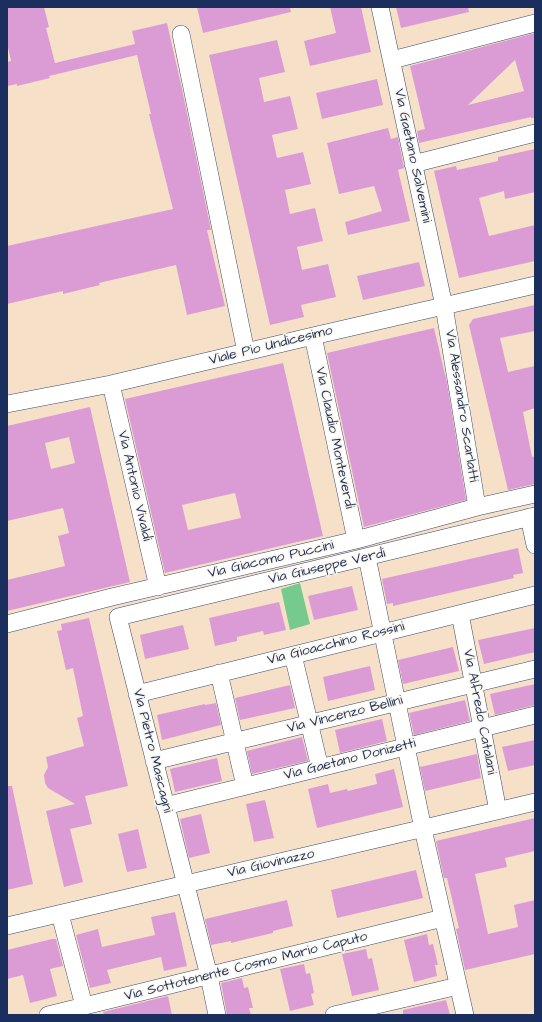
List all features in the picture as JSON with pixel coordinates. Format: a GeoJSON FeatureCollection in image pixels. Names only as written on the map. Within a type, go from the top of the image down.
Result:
{"type":"FeatureCollection","features":[{"type":"Feature","properties":{"kind":"street","name":"Via Gaetano Salvemini"},"geometry":{"type":"LineString","coordinates":[[380,7],[444,306]]}},
{"type":"Feature","properties":{"kind":"street"},"geometry":{"type":"LineString","coordinates":[[392,60],[535,23]]}},
{"type":"Feature","properties":{"kind":"street"},"geometry":{"type":"LineString","coordinates":[[181,34],[246,352]]}},
{"type":"Feature","properties":{"kind":"street"},"geometry":{"type":"LineString","coordinates":[[413,164],[535,133]]}},
{"type":"Feature","properties":{"kind":"street","name":"Viale Pio Undicesimo"},"geometry":{"type":"LineString","coordinates":[[7,404],[111,384],[535,285]]}},
{"type":"Feature","properties":{"kind":"street","name":"Via Alessandro Scarlatti"},"geometry":{"type":"LineString","coordinates":[[444,306],[477,507]]}},
{"type":"Feature","properties":{"kind":"street","name":"Via Claudio Monteverdi"},"geometry":{"type":"LineString","coordinates":[[313,336],[356,540]]}},
{"type":"Feature","properties":{"kind":"street","name":"Via Antonio Vivaldi"},"geometry":{"type":"LineString","coordinates":[[111,384],[158,587]]}},
{"type":"Feature","properties":{"kind":"street","name":"Via Giacomo Puccini"},"geometry":{"type":"LineString","coordinates":[[7,624],[356,540],[477,507],[535,494]]}},
{"type":"Feature","properties":{"kind":"street"},"geometry":{"type":"LineString","coordinates":[[532,517],[535,544]]}},
{"type":"Feature","properties":{"kind":"street","name":"Via Giuseppe Verdi"},"geometry":{"type":"LineString","coordinates":[[118,617],[532,517]]}},
{"type":"Feature","properties":{"kind":"street"},"geometry":{"type":"LineString","coordinates":[[367,557],[423,829],[465,1015]]}},
{"type":"Feature","properties":{"kind":"street","name":"Via Gioacchino Rossini"},"geometry":{"type":"LineString","coordinates":[[137,694],[535,595]]}},
{"type":"Feature","properties":{"kind":"street","name":"Via Alfredo Catalani"},"geometry":{"type":"LineString","coordinates":[[460,614],[498,811]]}},
{"type":"Feature","properties":{"kind":"street","name":"Via Pietro Mascagni"},"geometry":{"type":"LineString","coordinates":[[118,617],[217,1015]]}},
{"type":"Feature","properties":{"kind":"street"},"geometry":{"type":"LineString","coordinates":[[293,655],[320,768]]}},
{"type":"Feature","properties":{"kind":"street","name":"Via Vincenzo Bellini"},"geometry":{"type":"LineString","coordinates":[[154,761],[535,669]]}},
{"type":"Feature","properties":{"kind":"street"},"geometry":{"type":"LineString","coordinates":[[219,673],[245,786]]}},
{"type":"Feature","properties":{"kind":"street","name":"Via Gaetano Donizetti"},"geometry":{"type":"LineString","coordinates":[[165,806],[535,715]]}},
{"type":"Feature","properties":{"kind":"street","name":"Via Giovinazzo"},"geometry":{"type":"LineString","coordinates":[[7,926],[535,802]]}},
{"type":"Feature","properties":{"kind":"street"},"geometry":{"type":"LineString","coordinates":[[60,914],[93,1008]]}},
{"type":"Feature","properties":{"kind":"street","name":"Via Sottotenente Cosmo Mario Caputo"},"geometry":{"type":"LineString","coordinates":[[48,1015],[93,1008],[208,976],[444,918]]}},
{"type":"Feature","properties":{"kind":"street"},"geometry":{"type":"LineString","coordinates":[[334,1015],[458,986]]}},
{"type":"Feature","properties":{"kind":"green space"},"geometry":{"type":"Polygon","coordinates":[[[300,583],[310,624],[290,630],[281,589],[300,583]]]}},
{"type":"Feature","properties":{"kind":"building"},"geometry":{"type":"Polygon","coordinates":[[[7,7],[44,7],[49,27],[46,28],[55,63],[135,44],[132,31],[167,23],[211,230],[207,230],[225,306],[187,315],[176,265],[99,283],[100,285],[63,294],[63,291],[7,304],[7,246],[173,209],[149,114],[151,114],[137,55],[49,76],[50,78],[17,86],[17,84],[7,86],[7,62],[11,61],[7,43],[7,7]]]}},
{"type":"Feature","properties":{"kind":"building"},"geometry":{"type":"Polygon","coordinates":[[[197,7],[290,7],[291,12],[203,33],[197,7]]]}},
{"type":"Feature","properties":{"kind":"building"},"geometry":{"type":"Polygon","coordinates":[[[330,7],[361,7],[371,52],[310,66],[304,41],[336,33],[330,7]]]}},
{"type":"Feature","properties":{"kind":"building"},"geometry":{"type":"Polygon","coordinates":[[[396,7],[468,7],[469,12],[401,28],[396,7]]]}},
{"type":"Feature","properties":{"kind":"building"},"geometry":{"type":"Polygon","coordinates":[[[535,33],[535,118],[531,117],[419,143],[417,131],[425,129],[410,66],[535,33]],[[515,60],[468,105],[524,91],[515,60]]]}},
{"type":"Feature","properties":{"kind":"building"},"geometry":{"type":"Polygon","coordinates":[[[277,40],[285,72],[259,78],[264,102],[290,96],[298,129],[272,135],[277,158],[303,152],[311,184],[285,190],[290,214],[315,208],[323,241],[297,247],[302,270],[328,264],[336,297],[301,305],[304,317],[270,325],[209,55],[277,40]]]}},
{"type":"Feature","properties":{"kind":"building"},"geometry":{"type":"Polygon","coordinates":[[[377,79],[383,105],[322,119],[316,93],[377,79]]]}},
{"type":"Feature","properties":{"kind":"building"},"geometry":{"type":"Polygon","coordinates":[[[388,128],[391,139],[398,137],[404,168],[398,170],[410,221],[348,235],[345,222],[382,211],[374,186],[339,194],[327,143],[388,128]]]}},
{"type":"Feature","properties":{"kind":"building"},"geometry":{"type":"Polygon","coordinates":[[[535,149],[535,192],[505,199],[504,191],[479,198],[489,236],[535,225],[535,261],[459,278],[434,171],[456,166],[457,170],[498,161],[498,157],[535,149]]]}},
{"type":"Feature","properties":{"kind":"building"},"geometry":{"type":"Polygon","coordinates":[[[419,262],[425,286],[363,300],[357,276],[419,262]]]}},
{"type":"Feature","properties":{"kind":"building"},"geometry":{"type":"Polygon","coordinates":[[[535,305],[535,331],[500,338],[508,372],[535,366],[535,408],[523,412],[532,457],[535,456],[535,484],[508,490],[469,325],[473,319],[535,305]]]}},
{"type":"Feature","properties":{"kind":"building"},"geometry":{"type":"Polygon","coordinates":[[[434,328],[447,383],[466,500],[364,527],[327,353],[434,328]]]}},
{"type":"Feature","properties":{"kind":"building"},"geometry":{"type":"Polygon","coordinates":[[[283,363],[323,536],[165,573],[125,399],[283,363]],[[235,493],[182,505],[188,530],[241,518],[235,493]]]}},
{"type":"Feature","properties":{"kind":"building"},"geometry":{"type":"Polygon","coordinates":[[[90,407],[130,582],[7,611],[7,580],[65,566],[58,536],[69,533],[63,508],[7,521],[7,426],[90,407]],[[69,437],[45,443],[51,469],[75,463],[69,437]]]}},
{"type":"Feature","properties":{"kind":"building"},"geometry":{"type":"Polygon","coordinates":[[[518,548],[523,573],[513,575],[514,578],[393,606],[393,603],[387,604],[382,579],[518,548]]]}},
{"type":"Feature","properties":{"kind":"building"},"geometry":{"type":"Polygon","coordinates":[[[352,586],[358,610],[314,620],[308,596],[352,586]]]}},
{"type":"Feature","properties":{"kind":"building"},"geometry":{"type":"Polygon","coordinates":[[[279,602],[286,630],[264,635],[263,631],[237,637],[237,641],[215,646],[209,618],[279,602]]]}},
{"type":"Feature","properties":{"kind":"building"},"geometry":{"type":"Polygon","coordinates":[[[89,618],[128,786],[85,796],[92,824],[70,829],[83,882],[64,887],[46,811],[75,804],[48,788],[45,783],[44,775],[48,767],[46,757],[84,746],[77,718],[83,716],[73,668],[66,670],[57,631],[62,630],[61,624],[89,618]]]}},
{"type":"Feature","properties":{"kind":"building"},"geometry":{"type":"Polygon","coordinates":[[[183,625],[189,649],[145,659],[140,635],[183,625]]]}},
{"type":"Feature","properties":{"kind":"building"},"geometry":{"type":"Polygon","coordinates":[[[535,628],[535,652],[484,664],[478,640],[535,628]]]}},
{"type":"Feature","properties":{"kind":"building"},"geometry":{"type":"Polygon","coordinates":[[[453,647],[459,671],[403,684],[398,660],[453,647]]]}},
{"type":"Feature","properties":{"kind":"building"},"geometry":{"type":"Polygon","coordinates":[[[370,666],[375,690],[328,701],[323,677],[370,666]]]}},
{"type":"Feature","properties":{"kind":"building"},"geometry":{"type":"Polygon","coordinates":[[[535,684],[535,705],[495,715],[490,694],[535,684]]]}},
{"type":"Feature","properties":{"kind":"building"},"geometry":{"type":"Polygon","coordinates":[[[290,685],[295,708],[240,720],[235,698],[290,685]]]}},
{"type":"Feature","properties":{"kind":"building"},"geometry":{"type":"Polygon","coordinates":[[[465,700],[470,721],[414,735],[409,713],[465,700]]]}},
{"type":"Feature","properties":{"kind":"building"},"geometry":{"type":"Polygon","coordinates":[[[216,703],[221,725],[162,740],[157,715],[205,704],[216,703]]]}},
{"type":"Feature","properties":{"kind":"building"},"geometry":{"type":"Polygon","coordinates":[[[382,719],[387,741],[340,753],[335,730],[382,719]]]}},
{"type":"Feature","properties":{"kind":"building"},"geometry":{"type":"Polygon","coordinates":[[[302,737],[308,761],[252,774],[247,751],[302,737]]]}},
{"type":"Feature","properties":{"kind":"building"},"geometry":{"type":"Polygon","coordinates":[[[535,740],[535,765],[508,771],[502,747],[535,740]]]}},
{"type":"Feature","properties":{"kind":"building"},"geometry":{"type":"Polygon","coordinates":[[[477,754],[481,778],[425,791],[420,767],[477,754]]]}},
{"type":"Feature","properties":{"kind":"building"},"geometry":{"type":"Polygon","coordinates":[[[217,758],[222,781],[175,792],[170,769],[217,758]]]}},
{"type":"Feature","properties":{"kind":"building"},"geometry":{"type":"Polygon","coordinates":[[[394,769],[403,807],[317,828],[308,789],[328,784],[330,793],[347,789],[348,791],[377,784],[375,774],[394,769]]]}},
{"type":"Feature","properties":{"kind":"building"},"geometry":{"type":"Polygon","coordinates":[[[7,786],[12,786],[33,884],[7,890],[7,786]]]}},
{"type":"Feature","properties":{"kind":"building"},"geometry":{"type":"Polygon","coordinates":[[[265,800],[274,838],[254,842],[246,804],[265,800]]]}},
{"type":"Feature","properties":{"kind":"building"},"geometry":{"type":"Polygon","coordinates":[[[201,814],[210,853],[189,858],[180,819],[201,814]]]}},
{"type":"Feature","properties":{"kind":"building"},"geometry":{"type":"Polygon","coordinates":[[[535,818],[535,851],[505,858],[507,867],[475,874],[488,934],[518,927],[514,905],[535,900],[535,954],[465,970],[456,929],[459,928],[447,878],[444,878],[436,841],[535,818]]]}},
{"type":"Feature","properties":{"kind":"building"},"geometry":{"type":"Polygon","coordinates":[[[138,829],[147,868],[127,872],[118,834],[138,829]]]}},
{"type":"Feature","properties":{"kind":"building"},"geometry":{"type":"Polygon","coordinates":[[[416,870],[423,898],[337,918],[331,890],[416,870]]]}},
{"type":"Feature","properties":{"kind":"building"},"geometry":{"type":"Polygon","coordinates":[[[287,900],[293,926],[273,931],[273,933],[231,943],[231,941],[211,945],[205,919],[287,900]]]}},
{"type":"Feature","properties":{"kind":"building"},"geometry":{"type":"Polygon","coordinates":[[[175,912],[187,966],[164,971],[161,957],[107,970],[111,983],[90,988],[76,935],[98,929],[102,947],[155,935],[151,917],[175,912]]]}},
{"type":"Feature","properties":{"kind":"building"},"geometry":{"type":"Polygon","coordinates":[[[427,934],[429,945],[433,944],[438,965],[435,965],[437,976],[414,982],[404,940],[427,934]]]}},
{"type":"Feature","properties":{"kind":"building"},"geometry":{"type":"Polygon","coordinates":[[[56,939],[63,966],[50,969],[57,996],[30,1003],[23,975],[7,979],[7,950],[56,939]]]}},
{"type":"Feature","properties":{"kind":"building"},"geometry":{"type":"Polygon","coordinates":[[[366,949],[368,959],[372,958],[379,990],[352,996],[342,954],[366,949]]]}},
{"type":"Feature","properties":{"kind":"building"},"geometry":{"type":"Polygon","coordinates":[[[304,964],[306,974],[310,973],[314,993],[311,994],[314,1005],[290,1011],[280,969],[304,964]]]}},
{"type":"Feature","properties":{"kind":"building"},"geometry":{"type":"Polygon","coordinates":[[[242,978],[244,988],[248,987],[253,1008],[249,1008],[251,1015],[227,1015],[221,983],[242,978]]]}},
{"type":"Feature","properties":{"kind":"building"},"geometry":{"type":"Polygon","coordinates":[[[168,996],[172,1015],[104,1015],[103,1012],[168,996]]]}},
{"type":"Feature","properties":{"kind":"building"},"geometry":{"type":"Polygon","coordinates":[[[446,1000],[450,1015],[403,1015],[403,1010],[446,1000]]]}}]}
